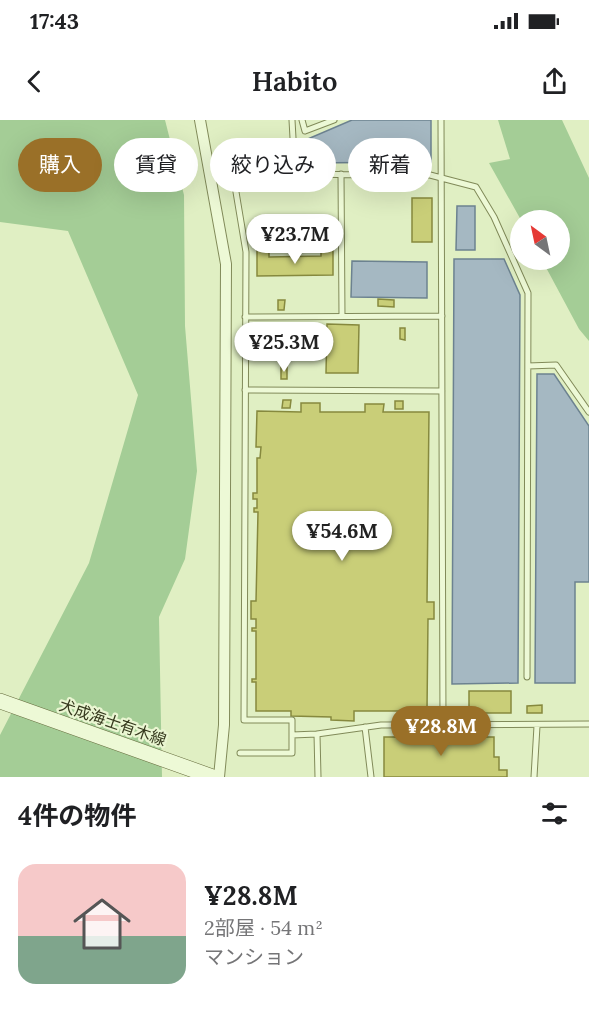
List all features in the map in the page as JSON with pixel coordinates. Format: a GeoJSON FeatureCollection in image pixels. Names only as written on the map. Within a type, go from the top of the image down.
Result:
{"type":"FeatureCollection","features":[{"type":"Feature","properties":{"kind":"main road","name":"犬成海士有木線"},"geometry":{"type":"LineString","coordinates":[[0,701],[213,777]]}},
{"type":"Feature","properties":{"kind":"street"},"geometry":{"type":"LineString","coordinates":[[201,120],[226,264],[224,725],[219,777]]}},
{"type":"Feature","properties":{"kind":"lane"},"geometry":{"type":"LineString","coordinates":[[292,120],[293,138]]}},
{"type":"Feature","properties":{"kind":"lane"},"geometry":{"type":"LineString","coordinates":[[302,120],[305,131],[334,120]]}},
{"type":"Feature","properties":{"kind":"lane"},"geometry":{"type":"LineString","coordinates":[[441,120],[443,725]]}},
{"type":"Feature","properties":{"kind":"lane"},"geometry":{"type":"LineString","coordinates":[[336,174],[430,175],[476,187],[499,228],[528,293],[527,677]]}},
{"type":"Feature","properties":{"kind":"lane"},"geometry":{"type":"LineString","coordinates":[[341,174],[342,316]]}},
{"type":"Feature","properties":{"kind":"lane"},"geometry":{"type":"LineString","coordinates":[[236,192],[246,252],[244,720],[292,720],[292,753],[240,753]]}},
{"type":"Feature","properties":{"kind":"lane"},"geometry":{"type":"LineString","coordinates":[[246,317],[442,316]]}},
{"type":"Feature","properties":{"kind":"lane"},"geometry":{"type":"LineString","coordinates":[[528,366],[556,365],[589,412]]}},
{"type":"Feature","properties":{"kind":"lane"},"geometry":{"type":"LineString","coordinates":[[245,390],[442,391]]}},
{"type":"Feature","properties":{"kind":"lane"},"geometry":{"type":"LineString","coordinates":[[292,735],[365,727],[589,724]]}},
{"type":"Feature","properties":{"kind":"lane"},"geometry":{"type":"LineString","coordinates":[[534,777],[537,726]]}},
{"type":"Feature","properties":{"kind":"lane"},"geometry":{"type":"LineString","coordinates":[[365,727],[371,777]]}},
{"type":"Feature","properties":{"kind":"lane"},"geometry":{"type":"LineString","coordinates":[[317,734],[318,777]]}},
{"type":"Feature","properties":{"kind":"green space"},"geometry":{"type":"Polygon","coordinates":[[[0,120],[165,120],[170,138],[114,138],[114,192],[183,192],[184,195],[185,326],[197,471],[185,559],[159,617],[162,777],[0,777],[0,735],[89,563],[138,395],[68,231],[0,222],[0,120]]]}},
{"type":"Feature","properties":{"kind":"green space"},"geometry":{"type":"Polygon","coordinates":[[[498,120],[562,120],[589,178],[589,341],[579,329],[547,270],[570,270],[570,210],[515,210],[489,163],[510,159],[498,120]]]}},
{"type":"Feature","properties":{"kind":"water"},"geometry":{"type":"Polygon","coordinates":[[[352,120],[431,120],[431,138],[348,138],[348,163],[336,163],[336,138],[310,138],[352,120]]]}},
{"type":"Feature","properties":{"kind":"water"},"geometry":{"type":"Polygon","coordinates":[[[457,206],[475,206],[475,250],[456,250],[457,206]]]}},
{"type":"Feature","properties":{"kind":"water"},"geometry":{"type":"Polygon","coordinates":[[[454,259],[504,259],[520,295],[518,683],[452,684],[454,259]]]}},
{"type":"Feature","properties":{"kind":"water"},"geometry":{"type":"Polygon","coordinates":[[[352,261],[427,262],[427,298],[351,297],[352,261]]]}},
{"type":"Feature","properties":{"kind":"water"},"geometry":{"type":"Polygon","coordinates":[[[537,374],[554,374],[589,426],[589,582],[575,582],[575,683],[535,683],[537,374]]]}},
{"type":"Feature","properties":{"kind":"building"},"geometry":{"type":"Polygon","coordinates":[[[412,198],[432,198],[432,242],[412,242],[412,198]]]}},
{"type":"Feature","properties":{"kind":"building"},"geometry":{"type":"Polygon","coordinates":[[[257,250],[269,250],[269,257],[321,256],[321,250],[333,250],[333,275],[257,276],[257,250]]]}},
{"type":"Feature","properties":{"kind":"building"},"geometry":{"type":"Polygon","coordinates":[[[378,299],[394,300],[394,307],[378,306],[378,299]]]}},
{"type":"Feature","properties":{"kind":"building"},"geometry":{"type":"Polygon","coordinates":[[[278,300],[285,300],[284,310],[278,310],[278,300]]]}},
{"type":"Feature","properties":{"kind":"building"},"geometry":{"type":"Polygon","coordinates":[[[327,324],[359,325],[358,373],[326,373],[327,324]]]}},
{"type":"Feature","properties":{"kind":"building"},"geometry":{"type":"Polygon","coordinates":[[[400,328],[405,328],[405,340],[400,339],[400,328]]]}},
{"type":"Feature","properties":{"kind":"building"},"geometry":{"type":"Polygon","coordinates":[[[282,329],[287,329],[286,340],[281,340],[282,329]]]}},
{"type":"Feature","properties":{"kind":"building"},"geometry":{"type":"Polygon","coordinates":[[[281,367],[287,367],[287,379],[281,379],[281,367]]]}},
{"type":"Feature","properties":{"kind":"building"},"geometry":{"type":"Polygon","coordinates":[[[283,400],[291,400],[290,408],[282,408],[283,400]]]}},
{"type":"Feature","properties":{"kind":"building"},"geometry":{"type":"Polygon","coordinates":[[[395,401],[403,401],[403,409],[395,409],[395,401]]]}},
{"type":"Feature","properties":{"kind":"building"},"geometry":{"type":"Polygon","coordinates":[[[301,403],[320,403],[320,412],[365,412],[365,404],[384,404],[383,412],[429,412],[427,602],[434,602],[434,619],[428,619],[427,711],[354,711],[354,721],[331,720],[331,717],[291,716],[291,711],[256,711],[256,682],[252,682],[252,679],[256,679],[256,631],[252,631],[252,628],[256,628],[256,619],[251,619],[251,601],[256,601],[258,512],[254,512],[254,508],[257,508],[257,499],[253,499],[253,493],[257,493],[257,458],[260,458],[261,447],[256,447],[257,411],[301,412],[301,403]]]}},
{"type":"Feature","properties":{"kind":"building"},"geometry":{"type":"Polygon","coordinates":[[[469,691],[511,691],[511,713],[469,713],[469,691]]]}},
{"type":"Feature","properties":{"kind":"building"},"geometry":{"type":"Polygon","coordinates":[[[542,705],[542,713],[527,713],[527,706],[542,705]]]}},
{"type":"Feature","properties":{"kind":"building"},"geometry":{"type":"Polygon","coordinates":[[[384,737],[494,737],[494,757],[499,757],[499,770],[507,770],[507,777],[384,777],[384,737]]]}}]}
